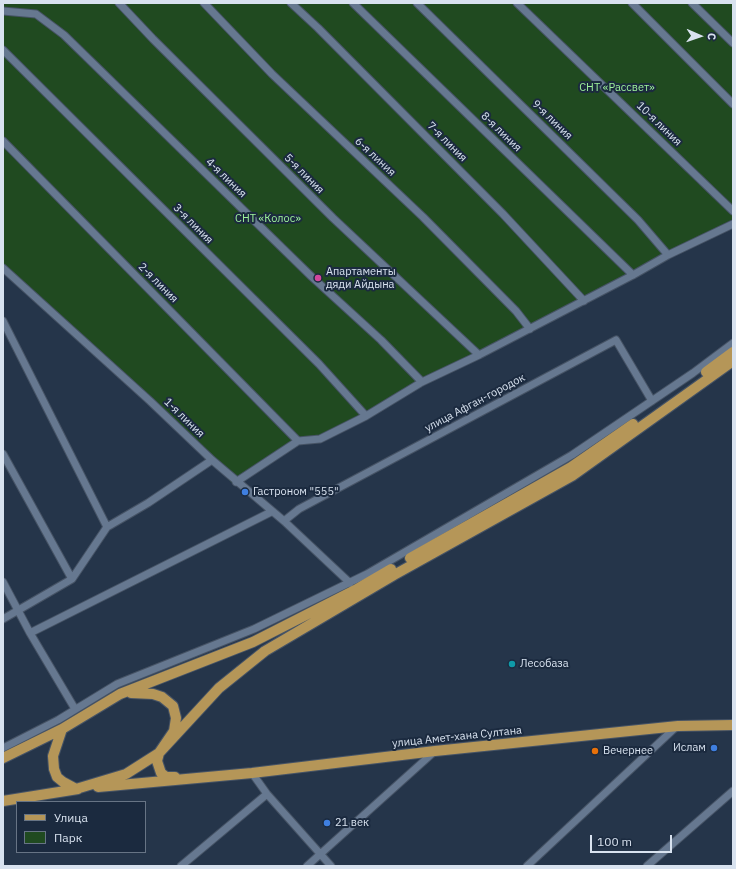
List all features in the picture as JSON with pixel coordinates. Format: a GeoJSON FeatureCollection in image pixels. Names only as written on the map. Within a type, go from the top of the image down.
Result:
{"type":"FeatureCollection","features":[{"type":"Feature","properties":{"kind":"main road"},"geometry":{"type":"LineString","coordinates":[[3,758],[62,728],[120,694],[252,642],[355,590],[571,467],[694,382],[733,352]]}},
{"type":"Feature","properties":{"kind":"main road"},"geometry":{"type":"LineString","coordinates":[[62,728],[53,756],[54,769],[57,777],[76,789],[126,774],[159,753],[219,688],[265,651],[394,575],[572,476],[733,361]]}},
{"type":"Feature","properties":{"kind":"main road"},"geometry":{"type":"LineString","coordinates":[[120,694],[145,692],[162,697],[173,706],[176,718],[174,731],[159,753],[157,761],[161,773],[166,777],[184,778]]}},
{"type":"Feature","properties":{"kind":"main road","name":"улица Амет-хана Султана"},"geometry":{"type":"LineString","coordinates":[[184,778],[252,773],[435,751],[678,726],[733,725]]}},
{"type":"Feature","properties":{"kind":"main road"},"geometry":{"type":"LineString","coordinates":[[3,802],[76,789],[184,778]]}},
{"type":"Feature","properties":{"kind":"street","name":"5-я линия"},"geometry":{"type":"LineString","coordinates":[[119,3],[152,39],[333,218],[479,355]]}},
{"type":"Feature","properties":{"kind":"street","name":"6-я линия"},"geometry":{"type":"LineString","coordinates":[[204,3],[272,74],[434,228],[516,311],[530,329]]}},
{"type":"Feature","properties":{"kind":"street","name":"7-я линия"},"geometry":{"type":"LineString","coordinates":[[291,3],[318,28],[503,214],[584,301]]}},
{"type":"Feature","properties":{"kind":"street","name":"8-я линия"},"geometry":{"type":"LineString","coordinates":[[353,3],[634,275]]}},
{"type":"Feature","properties":{"kind":"street","name":"9-я линия"},"geometry":{"type":"LineString","coordinates":[[417,3],[638,220],[668,255]]}},
{"type":"Feature","properties":{"kind":"street","name":"10-я линия"},"geometry":{"type":"LineString","coordinates":[[517,3],[733,212]]}},
{"type":"Feature","properties":{"kind":"street"},"geometry":{"type":"LineString","coordinates":[[632,3],[733,104]]}},
{"type":"Feature","properties":{"kind":"street"},"geometry":{"type":"LineString","coordinates":[[692,3],[733,43]]}},
{"type":"Feature","properties":{"kind":"street","name":"4-я линия"},"geometry":{"type":"LineString","coordinates":[[3,11],[36,14],[64,35],[422,382]]}},
{"type":"Feature","properties":{"kind":"street","name":"3-я линия"},"geometry":{"type":"LineString","coordinates":[[3,50],[319,364],[366,416]]}},
{"type":"Feature","properties":{"kind":"street","name":"2-я линия"},"geometry":{"type":"LineString","coordinates":[[3,141],[298,441]]}},
{"type":"Feature","properties":{"kind":"street"},"geometry":{"type":"LineString","coordinates":[[236,482],[298,441],[320,439],[366,416],[422,382],[530,329],[634,275],[668,255],[733,224]]}},
{"type":"Feature","properties":{"kind":"street","name":"1-я линия"},"geometry":{"type":"LineString","coordinates":[[3,268],[150,401],[236,482],[271,512],[284,521],[350,583]]}},
{"type":"Feature","properties":{"kind":"street"},"geometry":{"type":"LineString","coordinates":[[3,321],[107,527]]}},
{"type":"Feature","properties":{"kind":"street","name":"улица Афган-городок"},"geometry":{"type":"LineString","coordinates":[[284,521],[298,509],[616,340],[652,401]]}},
{"type":"Feature","properties":{"kind":"street"},"geometry":{"type":"LineString","coordinates":[[3,748],[58,720],[117,684],[254,629],[350,583],[572,455],[652,401],[733,342]]}},
{"type":"Feature","properties":{"kind":"street"},"geometry":{"type":"LineString","coordinates":[[3,454],[72,579]]}},
{"type":"Feature","properties":{"kind":"street"},"geometry":{"type":"LineString","coordinates":[[3,619],[72,579],[107,527],[212,460]]}},
{"type":"Feature","properties":{"kind":"street"},"geometry":{"type":"LineString","coordinates":[[30,633],[271,512]]}},
{"type":"Feature","properties":{"kind":"street"},"geometry":{"type":"LineString","coordinates":[[3,582],[30,633],[75,709]]}},
{"type":"Feature","properties":{"kind":"street"},"geometry":{"type":"LineString","coordinates":[[526,866],[678,726]]}},
{"type":"Feature","properties":{"kind":"street"},"geometry":{"type":"LineString","coordinates":[[307,866],[435,751]]}},
{"type":"Feature","properties":{"kind":"street"},"geometry":{"type":"LineString","coordinates":[[252,773],[267,794],[331,866]]}},
{"type":"Feature","properties":{"kind":"street"},"geometry":{"type":"LineString","coordinates":[[647,866],[733,791]]}},
{"type":"Feature","properties":{"kind":"street"},"geometry":{"type":"LineString","coordinates":[[181,866],[267,794]]}},
{"type":"Feature","properties":{"kind":"green space","name":"СНТ «Колос»"},"geometry":{"type":"Polygon","coordinates":[[[3,3],[733,3],[733,219],[336,430],[322,436],[300,438],[232,483],[158,411],[3,269],[3,3]]]}},
{"type":"Feature","properties":{"kind":"place","name":"Апартаменты дяди Айдына"},"geometry":{"type":"Point","coordinates":[318,278]}},
{"type":"Feature","properties":{"kind":"place","name":"Гастроном \"555\""},"geometry":{"type":"Point","coordinates":[245,492]}},
{"type":"Feature","properties":{"kind":"place","name":"Лесобаза"},"geometry":{"type":"Point","coordinates":[512,664]}},
{"type":"Feature","properties":{"kind":"place","name":"Ислам"},"geometry":{"type":"Point","coordinates":[714,748]}},
{"type":"Feature","properties":{"kind":"place","name":"Вечернее"},"geometry":{"type":"Point","coordinates":[595,751]}},
{"type":"Feature","properties":{"kind":"place","name":"21 век"},"geometry":{"type":"Point","coordinates":[327,823]}},
{"type":"Feature","properties":{"kind":"park label","name":"СНТ «Рассвет»"},"geometry":{"type":"Point","coordinates":[617,88]}}]}
